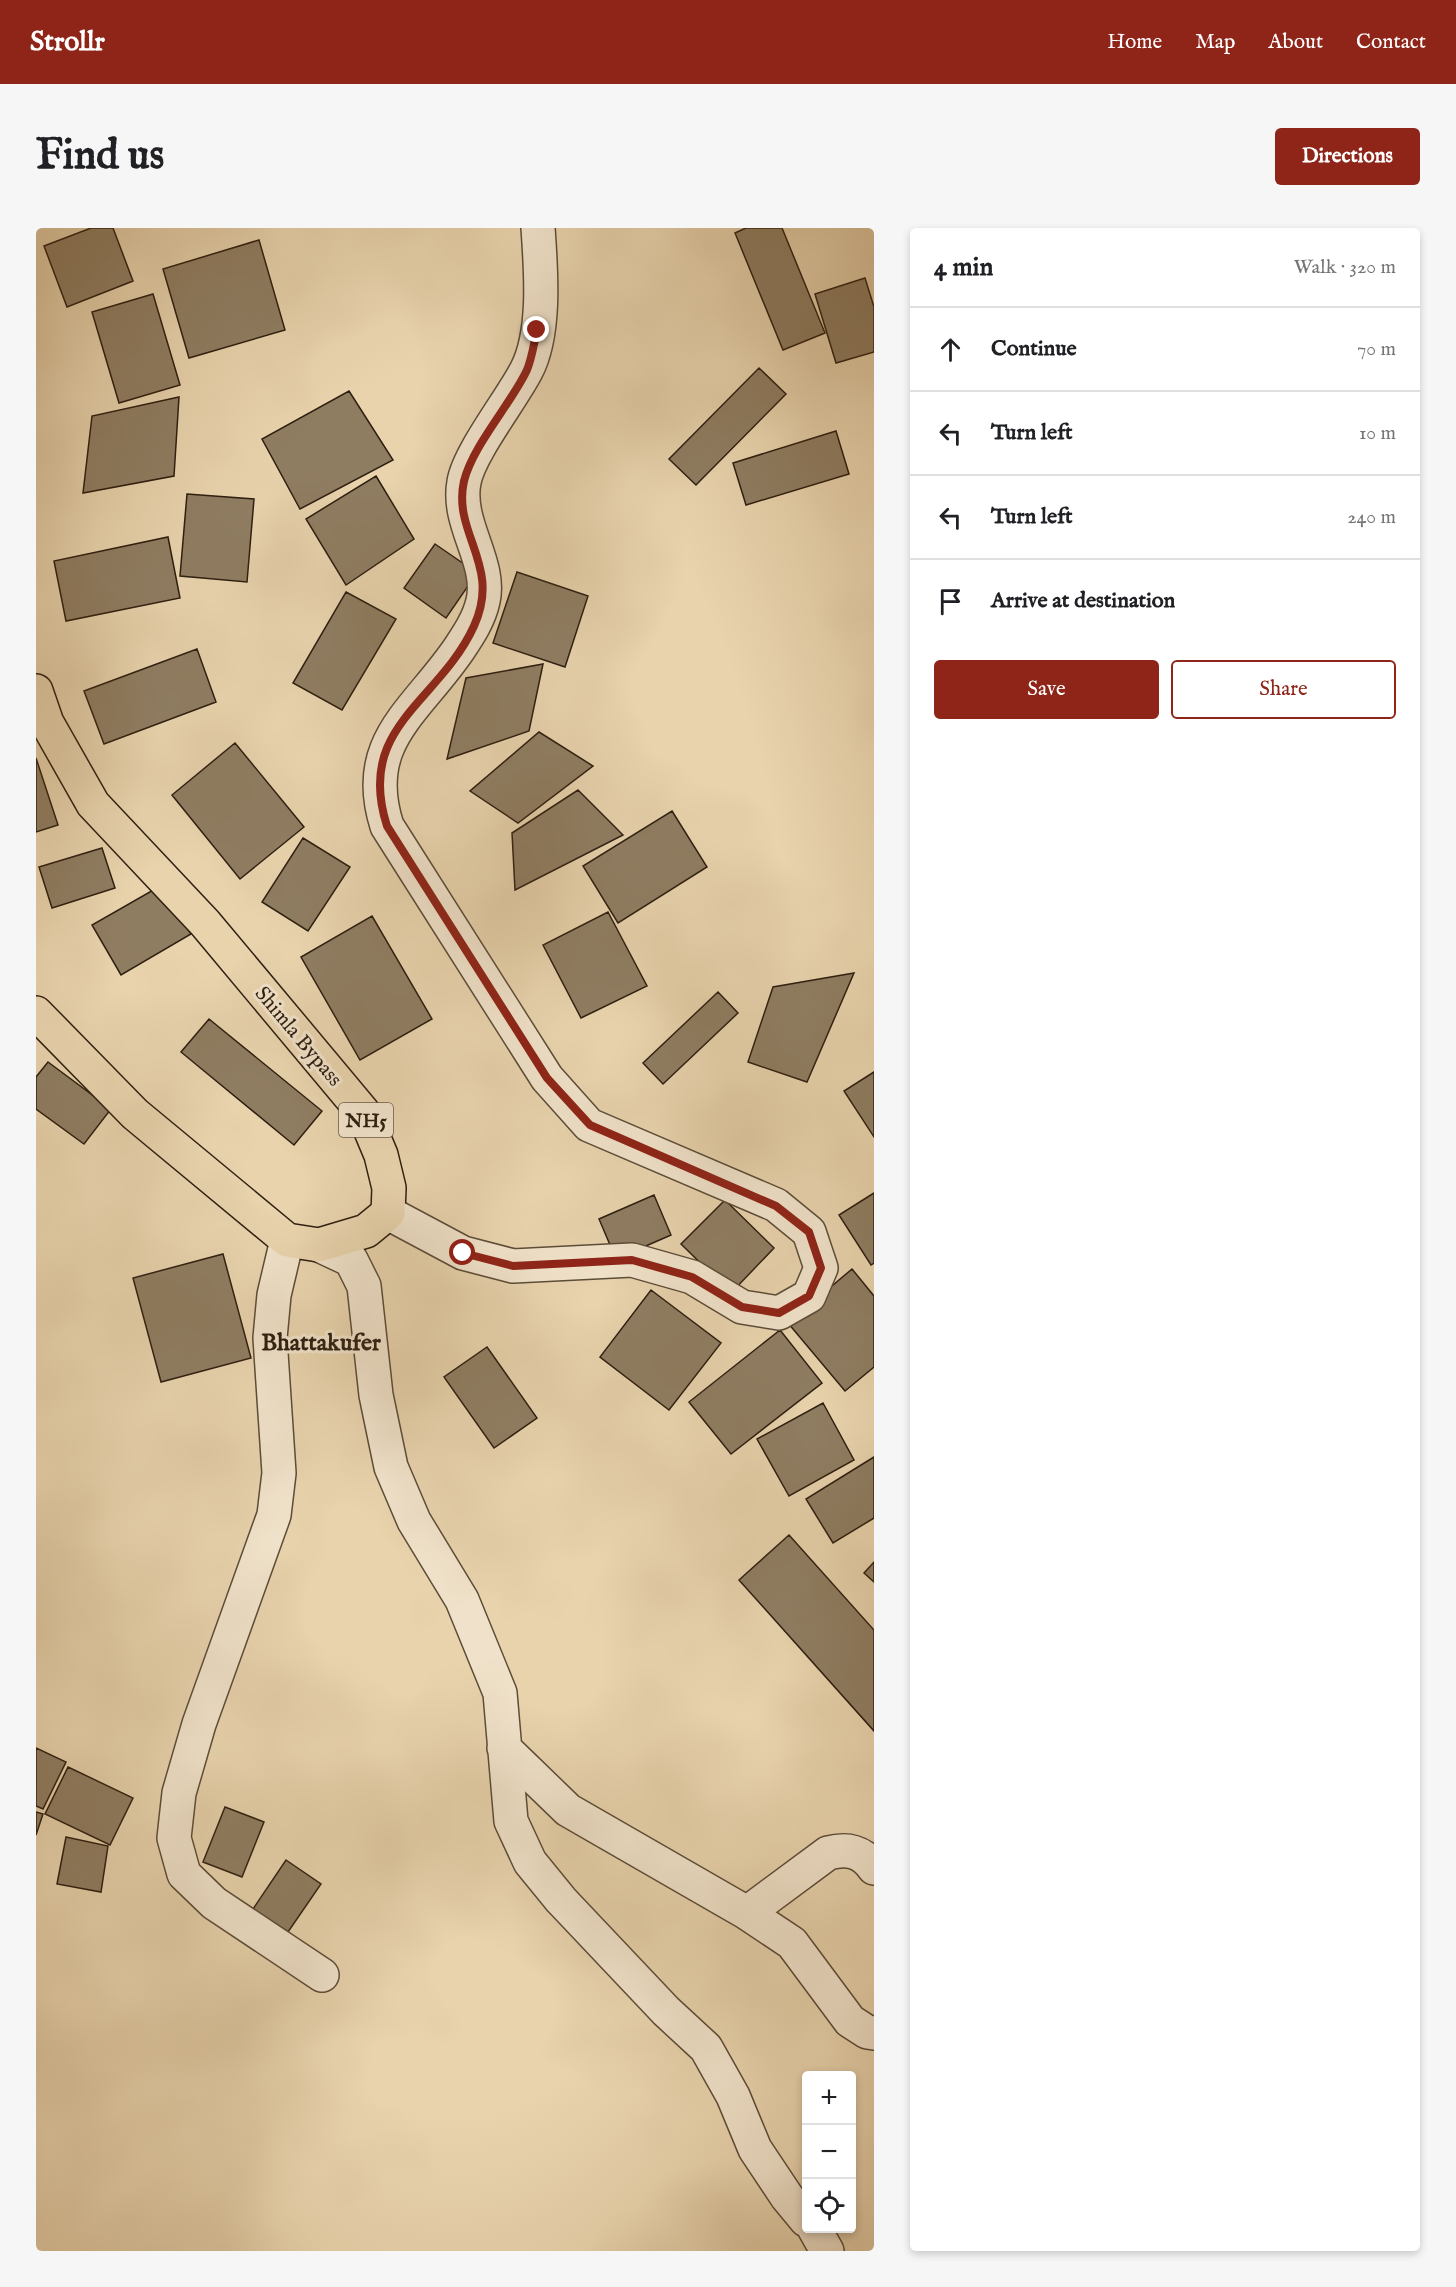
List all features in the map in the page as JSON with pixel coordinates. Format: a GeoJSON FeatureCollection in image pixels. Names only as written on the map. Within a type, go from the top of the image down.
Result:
{"type":"FeatureCollection","features":[{"type":"Feature","properties":{"kind":"highway","name":"Shimla Bypass"},"geometry":{"type":"LineString","coordinates":[[36,691],[46,723],[93,804],[206,922],[363,1112],[381,1155],[389,1188],[388,1213]]}},
{"type":"Feature","properties":{"kind":"highway"},"geometry":{"type":"LineString","coordinates":[[36,1013],[135,1114],[287,1240],[319,1245],[366,1231],[388,1213]]}},
{"type":"Feature","properties":{"kind":"street"},"geometry":{"type":"LineString","coordinates":[[388,1213],[463,1253],[513,1266],[632,1260],[692,1277],[742,1307],[779,1313],[809,1296],[821,1268],[809,1232],[776,1206],[590,1125],[547,1078],[387,826],[380,803],[378,775],[390,738],[441,675],[474,627],[484,599],[482,568],[462,503],[464,480],[528,369],[537,330],[541,272],[538,228]]}},
{"type":"Feature","properties":{"kind":"street"},"geometry":{"type":"LineString","coordinates":[[287,1240],[274,1295],[270,1338],[279,1473],[274,1515],[199,1724],[179,1793],[174,1838],[184,1874],[213,1903],[322,1975]]}},
{"type":"Feature","properties":{"kind":"street"},"geometry":{"type":"LineString","coordinates":[[319,1245],[351,1260],[364,1286],[376,1395],[391,1467],[414,1521],[462,1600],[500,1693],[511,1821],[530,1862],[561,1900],[666,2011],[706,2048],[734,2096],[755,2149],[787,2197],[802,2214]]}},
{"type":"Feature","properties":{"kind":"street"},"geometry":{"type":"LineString","coordinates":[[504,1748],[568,1810],[747,1913],[792,1943],[850,2021],[867,2032],[874,2033]]}},
{"type":"Feature","properties":{"kind":"street"},"geometry":{"type":"LineString","coordinates":[[747,1913],[828,1853],[843,1849],[856,1852],[868,1859],[874,1868]]}},
{"type":"Feature","properties":{"kind":"street"},"geometry":{"type":"LineString","coordinates":[[816,2233],[827,2251]]}},
{"type":"Feature","properties":{"kind":"building"},"geometry":{"type":"Polygon","coordinates":[[[91,228],[113,228],[133,281],[67,307],[44,246],[91,228]]]}},
{"type":"Feature","properties":{"kind":"building"},"geometry":{"type":"Polygon","coordinates":[[[746,228],[782,228],[825,333],[783,350],[735,233],[746,228]]]}},
{"type":"Feature","properties":{"kind":"building"},"geometry":{"type":"Polygon","coordinates":[[[259,240],[285,330],[189,358],[163,269],[259,240]]]}},
{"type":"Feature","properties":{"kind":"building"},"geometry":{"type":"Polygon","coordinates":[[[865,278],[874,307],[874,352],[836,363],[815,294],[865,278]]]}},
{"type":"Feature","properties":{"kind":"building"},"geometry":{"type":"Polygon","coordinates":[[[153,294],[180,385],[119,403],[92,312],[153,294]]]}},
{"type":"Feature","properties":{"kind":"building"},"geometry":{"type":"Polygon","coordinates":[[[759,368],[786,394],[696,485],[669,459],[759,368]]]}},
{"type":"Feature","properties":{"kind":"building"},"geometry":{"type":"Polygon","coordinates":[[[349,391],[393,460],[300,509],[262,439],[349,391]]]}},
{"type":"Feature","properties":{"kind":"building"},"geometry":{"type":"Polygon","coordinates":[[[179,397],[174,476],[83,493],[92,416],[179,397]]]}},
{"type":"Feature","properties":{"kind":"building"},"geometry":{"type":"Polygon","coordinates":[[[836,431],[849,474],[746,505],[733,463],[836,431]]]}},
{"type":"Feature","properties":{"kind":"building"},"geometry":{"type":"Polygon","coordinates":[[[376,476],[414,539],[346,585],[306,519],[376,476]]]}},
{"type":"Feature","properties":{"kind":"building"},"geometry":{"type":"Polygon","coordinates":[[[187,494],[254,499],[247,582],[180,576],[187,494]]]}},
{"type":"Feature","properties":{"kind":"building"},"geometry":{"type":"Polygon","coordinates":[[[168,537],[180,598],[66,621],[54,561],[168,537]]]}},
{"type":"Feature","properties":{"kind":"building"},"geometry":{"type":"Polygon","coordinates":[[[435,544],[477,573],[446,618],[404,588],[435,544]]]}},
{"type":"Feature","properties":{"kind":"building"},"geometry":{"type":"Polygon","coordinates":[[[517,572],[588,596],[565,667],[493,643],[517,572]]]}},
{"type":"Feature","properties":{"kind":"building"},"geometry":{"type":"Polygon","coordinates":[[[346,592],[396,619],[342,710],[293,683],[346,592]]]}},
{"type":"Feature","properties":{"kind":"building"},"geometry":{"type":"Polygon","coordinates":[[[197,649],[216,702],[104,744],[84,691],[197,649]]]}},
{"type":"Feature","properties":{"kind":"building"},"geometry":{"type":"Polygon","coordinates":[[[543,664],[529,731],[447,759],[466,678],[543,664]]]}},
{"type":"Feature","properties":{"kind":"building"},"geometry":{"type":"Polygon","coordinates":[[[539,732],[593,766],[518,823],[470,791],[539,732]]]}},
{"type":"Feature","properties":{"kind":"building"},"geometry":{"type":"Polygon","coordinates":[[[235,743],[304,827],[240,879],[172,795],[235,743]]]}},
{"type":"Feature","properties":{"kind":"building"},"geometry":{"type":"Polygon","coordinates":[[[36,758],[58,825],[36,832],[36,758]]]}},
{"type":"Feature","properties":{"kind":"building"},"geometry":{"type":"Polygon","coordinates":[[[578,790],[623,835],[515,890],[512,833],[578,790]]]}},
{"type":"Feature","properties":{"kind":"building"},"geometry":{"type":"Polygon","coordinates":[[[672,811],[707,867],[618,923],[583,866],[672,811]]]}},
{"type":"Feature","properties":{"kind":"building"},"geometry":{"type":"Polygon","coordinates":[[[303,838],[350,867],[308,931],[262,902],[303,838]]]}},
{"type":"Feature","properties":{"kind":"building"},"geometry":{"type":"Polygon","coordinates":[[[102,848],[115,888],[52,908],[39,867],[102,848]]]}},
{"type":"Feature","properties":{"kind":"building"},"geometry":{"type":"Polygon","coordinates":[[[162,885],[191,934],[121,975],[92,925],[162,885]]]}},
{"type":"Feature","properties":{"kind":"building"},"geometry":{"type":"Polygon","coordinates":[[[608,912],[647,986],[581,1018],[543,945],[608,912]]]}},
{"type":"Feature","properties":{"kind":"building"},"geometry":{"type":"Polygon","coordinates":[[[372,916],[432,1019],[360,1060],[301,957],[372,916]]]}},
{"type":"Feature","properties":{"kind":"building"},"geometry":{"type":"Polygon","coordinates":[[[854,973],[807,1082],[748,1062],[773,987],[854,973]]]}},
{"type":"Feature","properties":{"kind":"building"},"geometry":{"type":"Polygon","coordinates":[[[718,992],[738,1013],[663,1084],[643,1063],[718,992]]]}},
{"type":"Feature","properties":{"kind":"building"},"geometry":{"type":"Polygon","coordinates":[[[209,1019],[322,1111],[294,1145],[181,1052],[209,1019]]]}},
{"type":"Feature","properties":{"kind":"building"},"geometry":{"type":"Polygon","coordinates":[[[48,1062],[111,1109],[84,1144],[36,1109],[36,1077],[48,1062]]]}},
{"type":"Feature","properties":{"kind":"building"},"geometry":{"type":"Polygon","coordinates":[[[874,1072],[874,1137],[844,1091],[874,1072]]]}},
{"type":"Feature","properties":{"kind":"building"},"geometry":{"type":"Polygon","coordinates":[[[874,1193],[874,1263],[871,1265],[839,1215],[874,1193]]]}},
{"type":"Feature","properties":{"kind":"building"},"geometry":{"type":"Polygon","coordinates":[[[654,1195],[671,1235],[616,1259],[599,1219],[654,1195]]]}},
{"type":"Feature","properties":{"kind":"building"},"geometry":{"type":"Polygon","coordinates":[[[725,1200],[774,1248],[731,1293],[681,1244],[725,1200]]]}},
{"type":"Feature","properties":{"kind":"building"},"geometry":{"type":"Polygon","coordinates":[[[223,1254],[251,1358],[161,1382],[133,1278],[223,1254]]]}},
{"type":"Feature","properties":{"kind":"building"},"geometry":{"type":"Polygon","coordinates":[[[852,1269],[874,1296],[874,1367],[845,1391],[788,1323],[852,1269]]]}},
{"type":"Feature","properties":{"kind":"building"},"geometry":{"type":"Polygon","coordinates":[[[651,1290],[721,1343],[669,1410],[600,1357],[651,1290]]]}},
{"type":"Feature","properties":{"kind":"building"},"geometry":{"type":"Polygon","coordinates":[[[780,1330],[822,1383],[731,1454],[689,1402],[780,1330]]]}},
{"type":"Feature","properties":{"kind":"building"},"geometry":{"type":"Polygon","coordinates":[[[487,1347],[537,1418],[494,1448],[444,1377],[487,1347]]]}},
{"type":"Feature","properties":{"kind":"building"},"geometry":{"type":"Polygon","coordinates":[[[823,1403],[854,1460],[789,1496],[757,1439],[823,1403]]]}},
{"type":"Feature","properties":{"kind":"building"},"geometry":{"type":"Polygon","coordinates":[[[874,1457],[874,1518],[833,1543],[806,1499],[874,1457]]]}},
{"type":"Feature","properties":{"kind":"building"},"geometry":{"type":"Polygon","coordinates":[[[789,1535],[874,1630],[874,1731],[739,1580],[789,1535]]]}},
{"type":"Feature","properties":{"kind":"building"},"geometry":{"type":"Polygon","coordinates":[[[874,1562],[874,1582],[864,1573],[874,1562]]]}},
{"type":"Feature","properties":{"kind":"building"},"geometry":{"type":"Polygon","coordinates":[[[36,1748],[66,1762],[43,1809],[36,1806],[36,1748]]]}},
{"type":"Feature","properties":{"kind":"building"},"geometry":{"type":"Polygon","coordinates":[[[68,1767],[133,1798],[110,1845],[45,1814],[68,1767]]]}},
{"type":"Feature","properties":{"kind":"building"},"geometry":{"type":"Polygon","coordinates":[[[225,1807],[264,1822],[242,1877],[203,1862],[225,1807]]]}},
{"type":"Feature","properties":{"kind":"building"},"geometry":{"type":"Polygon","coordinates":[[[36,1812],[43,1814],[36,1835],[36,1812]]]}},
{"type":"Feature","properties":{"kind":"building"},"geometry":{"type":"Polygon","coordinates":[[[66,1837],[108,1846],[101,1892],[57,1884],[66,1837]]]}},
{"type":"Feature","properties":{"kind":"building"},"geometry":{"type":"Polygon","coordinates":[[[286,1860],[321,1884],[288,1932],[253,1909],[286,1860]]]}},
{"type":"Feature","properties":{"kind":"district","name":"Bhattakufer"},"geometry":{"type":"Point","coordinates":[321,1342]}},
{"type":"Feature","properties":{"kind":"route"},"geometry":{"type":"LineString","coordinates":[[463,1253],[513,1266],[632,1260],[692,1277],[742,1307],[779,1313],[809,1296],[821,1268],[809,1232],[776,1206],[668,1161],[590,1125],[547,1078],[387,826],[380,803],[378,775],[390,738],[441,675],[474,627],[484,599],[482,568],[462,503],[464,480],[476,455],[528,369],[537,330]]}}]}
